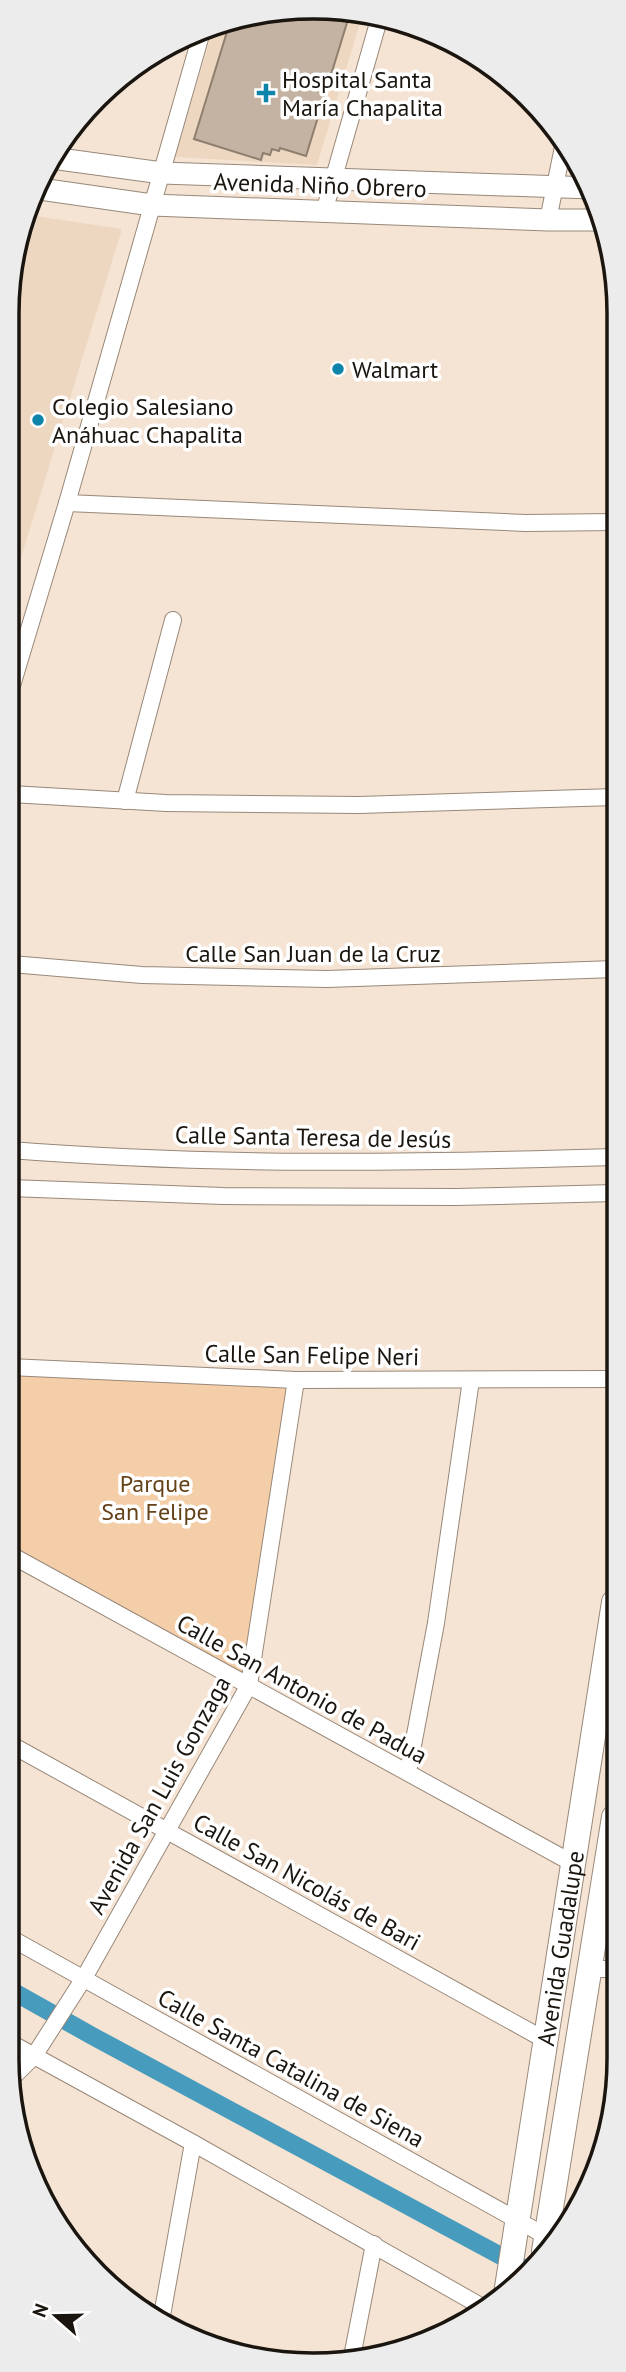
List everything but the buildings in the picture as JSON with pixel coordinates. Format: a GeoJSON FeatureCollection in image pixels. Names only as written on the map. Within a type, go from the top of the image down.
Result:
{"type":"FeatureCollection","features":[{"type":"Feature","properties":{"kind":"main road","name":"Avenida Niño Obrero"},"geometry":{"type":"LineString","coordinates":[[63,160],[162,173],[578,188]]}},
{"type":"Feature","properties":{"kind":"main road","name":"Avenida Niño Obrero"},"geometry":{"type":"LineString","coordinates":[[47,190],[152,205],[548,220],[591,219]]}},
{"type":"Feature","properties":{"kind":"main road","name":"Avenida Guadalupe"},"geometry":{"type":"LineString","coordinates":[[508,2279],[607,1648]]}},
{"type":"Feature","properties":{"kind":"main road","name":"Avenida Guadalupe"},"geometry":{"type":"LineString","coordinates":[[550,2232],[601,1969],[607,1899]]}},
{"type":"Feature","properties":{"kind":"street"},"geometry":{"type":"LineString","coordinates":[[324,212],[377,26]]}},
{"type":"Feature","properties":{"kind":"street"},"geometry":{"type":"LineString","coordinates":[[19,662],[198,43]]}},
{"type":"Feature","properties":{"kind":"street"},"geometry":{"type":"LineString","coordinates":[[548,220],[561,156]]}},
{"type":"Feature","properties":{"kind":"street"},"geometry":{"type":"LineString","coordinates":[[67,503],[525,523],[607,522]]}},
{"type":"Feature","properties":{"kind":"street"},"geometry":{"type":"LineString","coordinates":[[125,801],[173,620]]}},
{"type":"Feature","properties":{"kind":"street"},"geometry":{"type":"LineString","coordinates":[[19,794],[125,801],[359,805],[607,797]]}},
{"type":"Feature","properties":{"kind":"street","name":"Calle San Juan de la Cruz"},"geometry":{"type":"LineString","coordinates":[[19,965],[142,975],[327,979],[607,969]]}},
{"type":"Feature","properties":{"kind":"street","name":"Calle Santa Teresa de Jesús"},"geometry":{"type":"LineString","coordinates":[[19,1150],[225,1161],[457,1161],[607,1157]]}},
{"type":"Feature","properties":{"kind":"street"},"geometry":{"type":"LineString","coordinates":[[19,1188],[236,1196],[456,1197],[607,1193]]}},
{"type":"Feature","properties":{"kind":"street","name":"Calle San Felipe Neri"},"geometry":{"type":"LineString","coordinates":[[19,1367],[296,1380],[607,1379]]}},
{"type":"Feature","properties":{"kind":"street","name":"Avenida San Luis Gonzaga"},"geometry":{"type":"LineString","coordinates":[[20,2070],[34,2056],[83,1978],[249,1685],[296,1380]]}},
{"type":"Feature","properties":{"kind":"street"},"geometry":{"type":"LineString","coordinates":[[408,1772],[436,1623],[471,1380]]}},
{"type":"Feature","properties":{"kind":"street","name":"Calle San Antonio de Padua"},"geometry":{"type":"LineString","coordinates":[[19,1560],[574,1864]]}},
{"type":"Feature","properties":{"kind":"street","name":"Calle San Nicolás de Bari"},"geometry":{"type":"LineString","coordinates":[[19,1750],[547,2041]]}},
{"type":"Feature","properties":{"kind":"street","name":"Calle Santa Catalina de Siena"},"geometry":{"type":"LineString","coordinates":[[19,1943],[517,2220],[545,2240]]}},
{"type":"Feature","properties":{"kind":"street"},"geometry":{"type":"LineString","coordinates":[[19,2048],[476,2303]]}},
{"type":"Feature","properties":{"kind":"street"},"geometry":{"type":"LineString","coordinates":[[163,2311],[193,2143]]}},
{"type":"Feature","properties":{"kind":"street"},"geometry":{"type":"LineString","coordinates":[[353,2350],[374,2244]]}},
{"type":"Feature","properties":{"kind":"shaded area","name":"Hospital Santa María Chapalita"},"geometry":{"type":"Polygon","coordinates":[[[294,20],[360,23],[317,165],[175,157],[210,38],[237,29],[294,20]]]}},
{"type":"Feature","properties":{"kind":"shaded area","name":"Colegio Salesiano Anáhuac Chapalita"},"geometry":{"type":"Polygon","coordinates":[[[36,216],[122,229],[19,564],[19,313],[29,237],[36,216]]]}},
{"type":"Feature","properties":{"kind":"green space","name":"Parque San Felipe"},"geometry":{"type":"Polygon","coordinates":[[[19,1374],[289,1387],[246,1681],[19,1554],[19,1374]]]}},
{"type":"Feature","properties":{"kind":"waterway"},"geometry":{"type":"LineString","coordinates":[[19,1995],[521,2267]]}},
{"type":"Feature","properties":{"kind":"place","name":"Hospital Santa María Chapalita"},"geometry":{"type":"Point","coordinates":[266,93]}},
{"type":"Feature","properties":{"kind":"place","name":"Walmart"},"geometry":{"type":"Point","coordinates":[338,369]}},
{"type":"Feature","properties":{"kind":"place","name":"Colegio Salesiano Anáhuac Chapalita"},"geometry":{"type":"Point","coordinates":[38,420]}}]}
